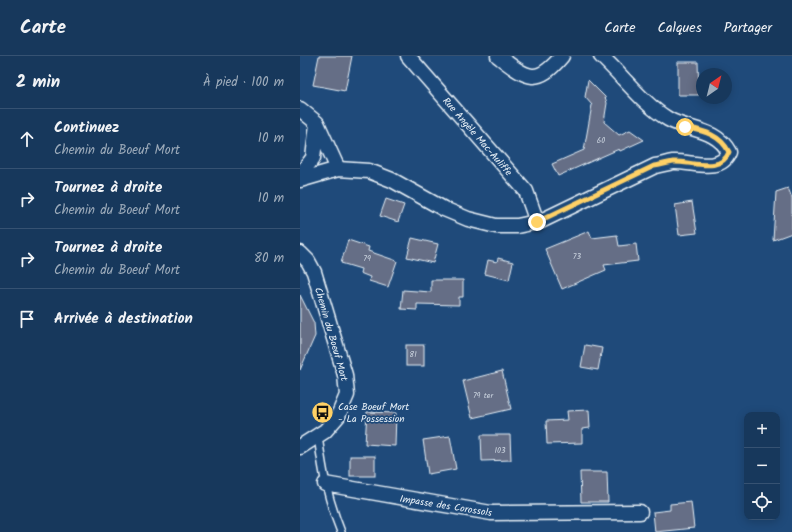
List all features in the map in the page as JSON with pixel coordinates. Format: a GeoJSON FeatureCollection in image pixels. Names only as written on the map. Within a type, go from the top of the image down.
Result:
{"type":"FeatureCollection","features":[{"type":"Feature","properties":{"kind":"street","name":"Rue Angèle Mac-Auliffe"},"geometry":{"type":"LineString","coordinates":[[408,56],[526,191],[537,222]]}},
{"type":"Feature","properties":{"kind":"street"},"geometry":{"type":"LineString","coordinates":[[498,56],[518,71],[529,76],[539,77],[552,68],[562,56]]}},
{"type":"Feature","properties":{"kind":"street"},"geometry":{"type":"LineString","coordinates":[[300,180],[338,169],[369,171],[392,180],[444,209],[468,219],[489,224],[517,226],[537,222],[654,166],[673,162],[711,165],[723,161],[727,157],[729,152],[718,138],[707,132],[685,127],[656,111],[601,56]]}},
{"type":"Feature","properties":{"kind":"street"},"geometry":{"type":"LineString","coordinates":[[300,109],[317,123],[338,169]]}},
{"type":"Feature","properties":{"kind":"street"},"geometry":{"type":"LineString","coordinates":[[300,175],[313,158],[317,123]]}},
{"type":"Feature","properties":{"kind":"street","name":"Chemin du Boeuf Mort"},"geometry":{"type":"LineString","coordinates":[[300,253],[308,261],[314,272],[345,375],[347,395],[338,416],[325,431],[300,447]]}},
{"type":"Feature","properties":{"kind":"street","name":"Impasse des Corossols"},"geometry":{"type":"LineString","coordinates":[[325,484],[491,513],[640,512]]}},
{"type":"Feature","properties":{"kind":"lane"},"geometry":{"type":"LineString","coordinates":[[318,436],[325,484],[330,505],[341,532]]}},
{"type":"Feature","properties":{"kind":"building"},"geometry":{"type":"Polygon","coordinates":[[[319,56],[352,56],[345,91],[313,85],[319,56]]]}},
{"type":"Feature","properties":{"kind":"building"},"geometry":{"type":"Polygon","coordinates":[[[678,62],[698,62],[698,68],[696,68],[696,95],[678,95],[678,62]]]}},
{"type":"Feature","properties":{"kind":"building"},"geometry":{"type":"Polygon","coordinates":[[[588,80],[605,97],[607,103],[604,122],[619,135],[630,130],[644,140],[620,151],[619,149],[558,176],[552,164],[584,150],[592,105],[585,97],[588,80]]]}},
{"type":"Feature","properties":{"kind":"building"},"geometry":{"type":"Polygon","coordinates":[[[788,188],[792,198],[792,233],[773,240],[776,192],[788,188]]]}},
{"type":"Feature","properties":{"kind":"building"},"geometry":{"type":"Polygon","coordinates":[[[386,199],[404,205],[398,222],[380,216],[386,199]]]}},
{"type":"Feature","properties":{"kind":"building"},"geometry":{"type":"Polygon","coordinates":[[[692,202],[697,233],[679,235],[675,205],[692,202]]]}},
{"type":"Feature","properties":{"kind":"building"},"geometry":{"type":"Polygon","coordinates":[[[589,231],[592,238],[617,235],[619,246],[636,244],[638,261],[604,265],[606,270],[562,289],[545,249],[589,231]]]}},
{"type":"Feature","properties":{"kind":"building"},"geometry":{"type":"Polygon","coordinates":[[[412,238],[438,244],[433,263],[407,257],[412,238]]]}},
{"type":"Feature","properties":{"kind":"building"},"geometry":{"type":"Polygon","coordinates":[[[348,240],[369,247],[368,251],[397,261],[388,287],[369,281],[370,277],[360,273],[361,269],[341,263],[348,240]]]}},
{"type":"Feature","properties":{"kind":"building"},"geometry":{"type":"Polygon","coordinates":[[[498,258],[513,262],[509,280],[485,274],[488,260],[497,262],[498,258]]]}},
{"type":"Feature","properties":{"kind":"building"},"geometry":{"type":"Polygon","coordinates":[[[431,280],[463,280],[463,297],[459,297],[459,305],[417,304],[417,310],[401,309],[403,290],[431,292],[431,280]]]}},
{"type":"Feature","properties":{"kind":"building"},"geometry":{"type":"Polygon","coordinates":[[[300,295],[314,323],[315,336],[300,370],[300,295]]]}},
{"type":"Feature","properties":{"kind":"building"},"geometry":{"type":"Polygon","coordinates":[[[406,345],[424,345],[424,366],[406,366],[406,345]]]}},
{"type":"Feature","properties":{"kind":"building"},"geometry":{"type":"Polygon","coordinates":[[[585,345],[602,348],[598,370],[581,367],[585,345]]]}},
{"type":"Feature","properties":{"kind":"building"},"geometry":{"type":"Polygon","coordinates":[[[502,371],[511,409],[472,418],[463,381],[502,371]]]}},
{"type":"Feature","properties":{"kind":"building"},"geometry":{"type":"Polygon","coordinates":[[[589,410],[590,428],[582,429],[582,443],[547,444],[546,421],[568,420],[567,411],[589,410]]]}},
{"type":"Feature","properties":{"kind":"building"},"geometry":{"type":"Polygon","coordinates":[[[367,412],[396,413],[395,446],[365,444],[367,412]]]}},
{"type":"Feature","properties":{"kind":"building"},"geometry":{"type":"Polygon","coordinates":[[[481,435],[510,435],[511,460],[482,461],[481,435]]]}},
{"type":"Feature","properties":{"kind":"building"},"geometry":{"type":"Polygon","coordinates":[[[450,436],[456,469],[428,474],[423,440],[450,436]]]}},
{"type":"Feature","properties":{"kind":"building"},"geometry":{"type":"Polygon","coordinates":[[[350,456],[375,456],[375,476],[350,476],[350,456]]]}},
{"type":"Feature","properties":{"kind":"building"},"geometry":{"type":"Polygon","coordinates":[[[580,472],[607,472],[608,502],[581,502],[580,472]]]}},
{"type":"Feature","properties":{"kind":"building"},"geometry":{"type":"Polygon","coordinates":[[[691,502],[694,528],[655,532],[653,512],[670,510],[670,504],[691,502]]]}},
{"type":"Feature","properties":{"kind":"place","name":"Case Boeuf Mort - La Possession"},"geometry":{"type":"Point","coordinates":[322,412]}},
{"type":"Feature","properties":{"kind":"route"},"geometry":{"type":"LineString","coordinates":[[537,222],[654,166],[673,162],[711,165],[723,161],[727,157],[729,152],[718,138],[707,132],[685,127]]}}]}
